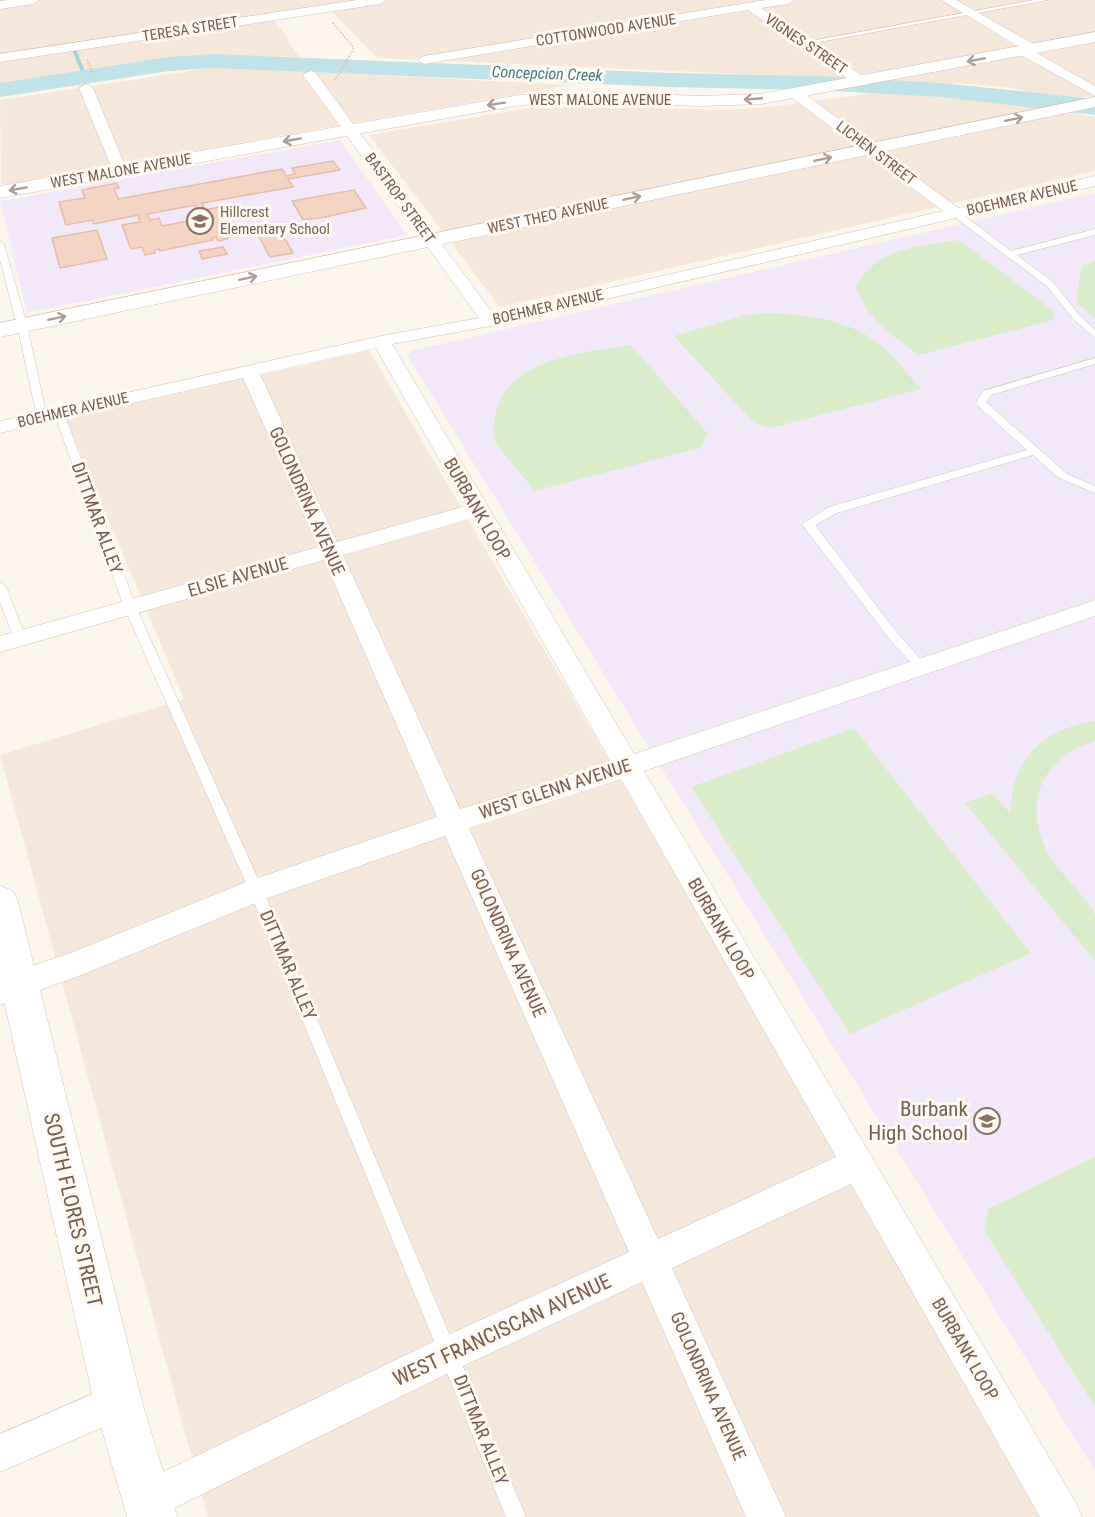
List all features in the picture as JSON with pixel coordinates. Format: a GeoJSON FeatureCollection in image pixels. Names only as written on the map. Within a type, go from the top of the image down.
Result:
{"type":"FeatureCollection","features":[{"type":"Feature","properties":{"kind":"street"},"geometry":{"type":"LineString","coordinates":[[0,5],[33,0]]}},
{"type":"Feature","properties":{"kind":"street","name":"TERESA STREET"},"geometry":{"type":"LineString","coordinates":[[0,58],[269,12],[322,9],[380,0]]}},
{"type":"Feature","properties":{"kind":"street","name":"COTTONWOOD AVENUE"},"geometry":{"type":"LineString","coordinates":[[424,60],[789,0]]}},
{"type":"Feature","properties":{"kind":"street"},"geometry":{"type":"LineString","coordinates":[[947,0],[1095,92]]}},
{"type":"Feature","properties":{"kind":"street","name":"VIGNES STREET"},"geometry":{"type":"LineString","coordinates":[[750,6],[862,82]]}},
{"type":"Feature","properties":{"kind":"street","name":"WEST MALONE AVENUE"},"geometry":{"type":"LineString","coordinates":[[0,192],[493,104],[540,98],[596,97],[699,101],[743,100],[804,93],[1095,38]]}},
{"type":"Feature","properties":{"kind":"street","name":"BASTROP STREET"},"geometry":{"type":"LineString","coordinates":[[310,75],[490,321]]}},
{"type":"Feature","properties":{"kind":"street"},"geometry":{"type":"LineString","coordinates":[[86,88],[120,171]]}},
{"type":"Feature","properties":{"kind":"street","name":"LICHEN STREET"},"geometry":{"type":"LineString","coordinates":[[804,93],[870,149],[955,213]]}},
{"type":"Feature","properties":{"kind":"street","name":"WEST THEO AVENUE"},"geometry":{"type":"LineString","coordinates":[[0,330],[1095,102]]}},
{"type":"Feature","properties":{"kind":"street","name":"BOEHMER AVENUE"},"geometry":{"type":"LineString","coordinates":[[0,427],[381,341],[490,321],[1095,181]]}},
{"type":"Feature","properties":{"kind":"street","name":"BURBANK LOOP"},"geometry":{"type":"LineString","coordinates":[[381,341],[476,510],[1062,1517]]}},
{"type":"Feature","properties":{"kind":"street","name":"GOLONDRINA AVENUE"},"geometry":{"type":"LineString","coordinates":[[249,370],[766,1517]]}},
{"type":"Feature","properties":{"kind":"street","name":"ELSIE AVENUE"},"geometry":{"type":"LineString","coordinates":[[10,641],[476,510]]}},
{"type":"Feature","properties":{"kind":"street","name":"WEST GLENN AVENUE"},"geometry":{"type":"LineString","coordinates":[[10,987],[256,890],[1095,608]]}},
{"type":"Feature","properties":{"kind":"street","name":"SOUTH FLORES STREET"},"geometry":{"type":"LineString","coordinates":[[0,902],[10,987],[118,1402],[150,1509]]}},
{"type":"Feature","properties":{"kind":"street","name":"WEST FRANCISCAN AVENUE"},"geometry":{"type":"LineString","coordinates":[[150,1509],[450,1353],[857,1164]]}},
{"type":"Feature","properties":{"kind":"street"},"geometry":{"type":"LineString","coordinates":[[0,1453],[118,1402]]}},
{"type":"Feature","properties":{"kind":"lane"},"geometry":{"type":"LineString","coordinates":[[804,43],[1045,0]]}},
{"type":"Feature","properties":{"kind":"lane"},"geometry":{"type":"LineString","coordinates":[[955,213],[1050,284],[1077,318],[1095,335]]}},
{"type":"Feature","properties":{"kind":"lane"},"geometry":{"type":"LineString","coordinates":[[1010,254],[1095,232]]}},
{"type":"Feature","properties":{"kind":"lane","name":"DITTMAR ALLEY"},"geometry":{"type":"LineString","coordinates":[[0,244],[50,415],[130,607],[256,890],[450,1353],[516,1517]]}},
{"type":"Feature","properties":{"kind":"lane"},"geometry":{"type":"LineString","coordinates":[[1095,361],[987,393],[981,403],[1063,476],[1095,490]]}},
{"type":"Feature","properties":{"kind":"lane"},"geometry":{"type":"LineString","coordinates":[[922,667],[894,637],[808,524],[833,510],[1035,451]]}},
{"type":"Feature","properties":{"kind":"lane"},"geometry":{"type":"LineString","coordinates":[[0,586],[10,641]]}},
{"type":"Feature","properties":{"kind":"path"},"geometry":{"type":"LineString","coordinates":[[322,9],[354,48],[339,74]]}},
{"type":"Feature","properties":{"kind":"shaded area"},"geometry":{"type":"Polygon","coordinates":[[[0,0],[1095,0],[1095,95],[1064,101],[1013,88],[968,84],[377,58],[332,12],[275,20],[299,57],[197,55],[0,85],[0,0]]]}},
{"type":"Feature","properties":{"kind":"shaded area"},"geometry":{"type":"Polygon","coordinates":[[[217,67],[570,85],[1,185],[0,100],[217,67]]]}},
{"type":"Feature","properties":{"kind":"shaded area"},"geometry":{"type":"Polygon","coordinates":[[[889,91],[1000,98],[1095,117],[1095,171],[500,307],[369,135],[529,108],[594,106],[723,110],[770,107],[889,91]]]}},
{"type":"Feature","properties":{"kind":"shaded area","name":"Hillcrest Elementary School"},"geometry":{"type":"Polygon","coordinates":[[[340,140],[407,235],[27,313],[0,201],[340,140]]]}},
{"type":"Feature","properties":{"kind":"shaded area","name":"Burbank High School"},"geometry":{"type":"Polygon","coordinates":[[[1095,193],[1095,1471],[407,355],[411,351],[1095,193]]]}},
{"type":"Feature","properties":{"kind":"shaded area"},"geometry":{"type":"Polygon","coordinates":[[[369,350],[1051,1517],[208,1517],[0,755],[184,699],[66,419],[369,350]]]}},
{"type":"Feature","properties":{"kind":"green space"},"geometry":{"type":"Polygon","coordinates":[[[959,240],[1055,312],[1053,320],[919,355],[890,333],[873,317],[860,297],[856,285],[877,262],[889,255],[915,247],[959,240]]]}},
{"type":"Feature","properties":{"kind":"green space"},"geometry":{"type":"Polygon","coordinates":[[[1095,261],[1095,319],[1076,302],[1082,266],[1095,261]]]}},
{"type":"Feature","properties":{"kind":"green space"},"geometry":{"type":"Polygon","coordinates":[[[768,313],[814,317],[858,330],[883,347],[921,389],[771,428],[754,423],[674,336],[745,315],[768,313]]]}},
{"type":"Feature","properties":{"kind":"green space"},"geometry":{"type":"Polygon","coordinates":[[[631,345],[708,434],[700,448],[535,491],[495,440],[493,430],[496,413],[503,395],[515,380],[551,361],[631,345]]]}},
{"type":"Feature","properties":{"kind":"green space"},"geometry":{"type":"Polygon","coordinates":[[[1095,721],[1095,741],[1075,749],[1059,761],[1047,775],[1039,790],[1036,808],[1038,826],[1044,845],[1055,864],[1084,898],[1095,915],[1095,961],[965,803],[992,793],[1010,813],[1017,777],[1033,750],[1045,739],[1060,731],[1095,721]]]}},
{"type":"Feature","properties":{"kind":"green space"},"geometry":{"type":"Polygon","coordinates":[[[854,728],[1031,953],[850,1034],[691,787],[854,728]]]}},
{"type":"Feature","properties":{"kind":"green space"},"geometry":{"type":"Polygon","coordinates":[[[1095,1157],[1095,1407],[984,1230],[988,1209],[1095,1157]]]}},
{"type":"Feature","properties":{"kind":"building"},"geometry":{"type":"Polygon","coordinates":[[[333,161],[340,170],[288,179],[293,187],[202,203],[205,210],[224,206],[236,229],[224,231],[228,239],[218,241],[216,237],[212,238],[213,240],[160,251],[159,249],[154,250],[155,253],[145,255],[142,247],[131,249],[122,225],[140,222],[138,215],[94,224],[92,220],[66,225],[59,202],[85,198],[82,190],[117,183],[119,188],[114,188],[118,199],[282,169],[286,176],[295,174],[292,168],[333,161]],[[195,205],[147,214],[150,220],[159,218],[162,226],[199,219],[195,205]]]}},
{"type":"Feature","properties":{"kind":"building"},"geometry":{"type":"Polygon","coordinates":[[[354,190],[366,208],[303,220],[292,201],[354,190]]]}},
{"type":"Feature","properties":{"kind":"building"},"geometry":{"type":"Polygon","coordinates":[[[97,230],[107,259],[60,268],[52,238],[97,230]]]}},
{"type":"Feature","properties":{"kind":"building"},"geometry":{"type":"Polygon","coordinates":[[[280,230],[293,253],[270,257],[258,235],[280,230]]]}},
{"type":"Feature","properties":{"kind":"building"},"geometry":{"type":"Polygon","coordinates":[[[223,247],[227,254],[202,259],[199,251],[223,247]]]}},
{"type":"Feature","properties":{"kind":"waterway"},"geometry":{"type":"LineString","coordinates":[[75,52],[85,77]]}},
{"type":"Feature","properties":{"kind":"waterway","name":"Concepcion Creek"},"geometry":{"type":"LineString","coordinates":[[0,90],[169,64],[213,61],[670,80],[817,83],[942,90],[1095,107]]}},
{"type":"Feature","properties":{"kind":"place","name":"Hillcrest Elementary School"},"geometry":{"type":"Point","coordinates":[200,221]}},
{"type":"Feature","properties":{"kind":"place","name":"Burbank High School"},"geometry":{"type":"Point","coordinates":[987,1121]}}]}
